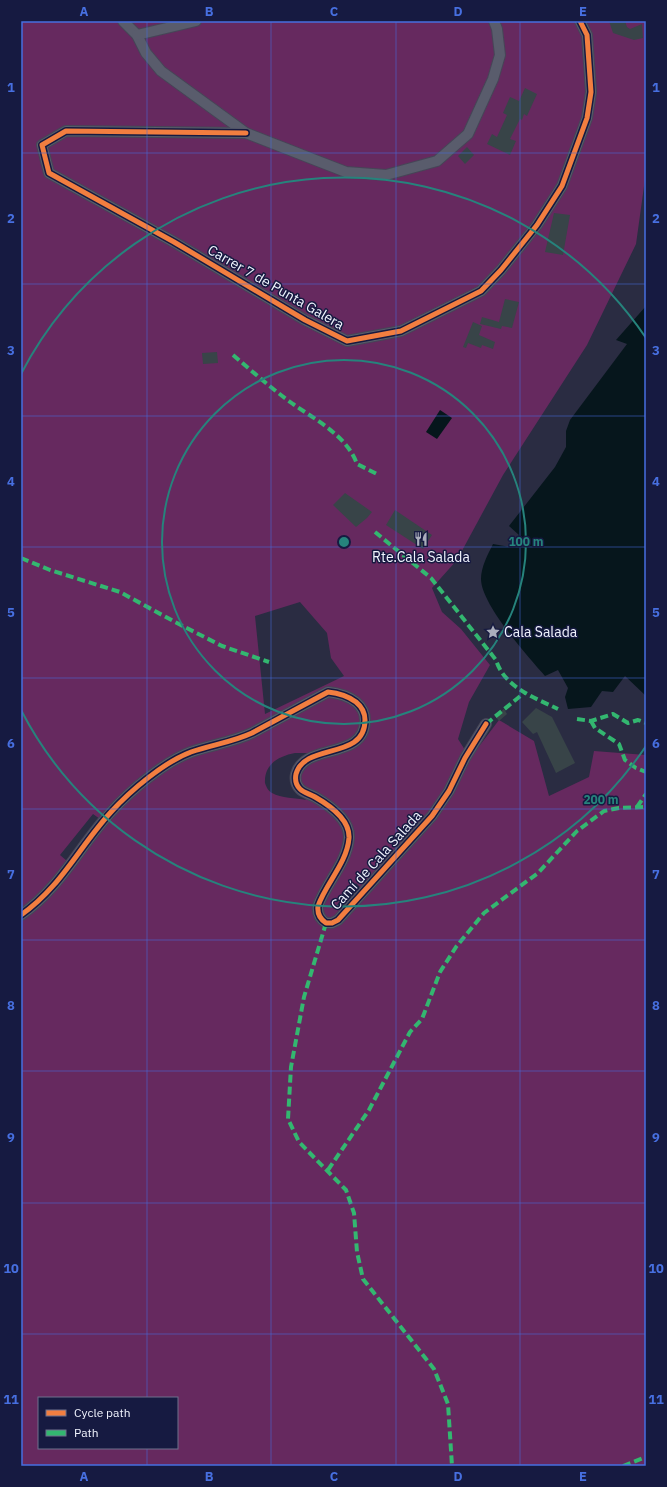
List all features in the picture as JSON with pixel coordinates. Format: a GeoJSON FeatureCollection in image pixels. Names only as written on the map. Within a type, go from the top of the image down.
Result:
{"type":"FeatureCollection","features":[{"type":"Feature","properties":{"kind":"street"},"geometry":{"type":"LineString","coordinates":[[123,21],[137,35],[146,53],[161,71],[246,132],[346,172],[386,175],[437,161],[468,134],[493,79],[500,55],[497,29],[494,21]]}},
{"type":"Feature","properties":{"kind":"street"},"geometry":{"type":"LineString","coordinates":[[137,35],[196,21]]}},
{"type":"Feature","properties":{"kind":"street","name":"Carrer 7 de Punta Galera"},"geometry":{"type":"LineString","coordinates":[[246,132],[66,131],[42,145],[49,172],[174,242],[305,320],[346,341],[401,331],[480,291],[501,270],[537,225],[562,186],[587,118],[591,92],[586,35],[580,21]]}},
{"type":"Feature","properties":{"kind":"street","name":"Camí de Cala Salada"},"geometry":{"type":"LineString","coordinates":[[21,915],[49,892],[111,812],[161,770],[190,753],[242,738],[328,692],[341,694],[355,702],[365,715],[365,723],[358,738],[352,744],[338,751],[316,755],[304,763],[296,775],[296,782],[300,789],[315,797],[337,814],[344,821],[349,834],[347,847],[318,906],[317,911],[326,924],[332,923],[338,920],[432,816],[449,791],[465,758],[486,724]]}},
{"type":"Feature","properties":{"kind":"shaded area"},"geometry":{"type":"Polygon","coordinates":[[[21,21],[646,21],[646,172],[636,244],[587,345],[503,475],[457,560],[432,588],[442,612],[461,629],[490,665],[469,702],[458,739],[465,750],[477,749],[499,720],[534,741],[549,796],[589,777],[594,751],[646,755],[646,1466],[21,1466],[21,21]],[[300,602],[255,616],[265,714],[344,676],[331,658],[327,633],[300,602]],[[295,753],[283,756],[270,766],[265,776],[265,784],[269,791],[276,795],[306,800],[293,782],[292,771],[298,761],[309,753],[295,753]],[[93,814],[60,855],[67,861],[100,819],[93,814]],[[356,883],[337,905],[343,910],[362,889],[356,883]]]}},
{"type":"Feature","properties":{"kind":"shaded area"},"geometry":{"type":"Polygon","coordinates":[[[646,306],[646,696],[625,676],[613,692],[602,691],[591,707],[568,709],[565,697],[568,688],[558,670],[545,676],[507,630],[497,616],[483,590],[481,579],[482,570],[493,544],[510,547],[519,535],[509,526],[555,467],[566,447],[566,431],[570,420],[627,344],[616,340],[646,306]]]}},
{"type":"Feature","properties":{"kind":"shaded area"},"geometry":{"type":"Polygon","coordinates":[[[440,410],[452,418],[437,439],[426,432],[440,410]]]}},
{"type":"Feature","properties":{"kind":"building"},"geometry":{"type":"Polygon","coordinates":[[[609,21],[625,21],[627,27],[630,29],[642,24],[643,38],[634,40],[613,33],[609,21]]]}},
{"type":"Feature","properties":{"kind":"building"},"geometry":{"type":"Polygon","coordinates":[[[525,88],[537,94],[527,116],[524,114],[522,120],[520,119],[510,139],[516,141],[510,155],[487,144],[492,134],[497,137],[507,115],[503,113],[510,97],[519,101],[525,88]]]}},
{"type":"Feature","properties":{"kind":"building"},"geometry":{"type":"Polygon","coordinates":[[[467,147],[474,155],[465,164],[458,156],[467,147]]]}},
{"type":"Feature","properties":{"kind":"building"},"geometry":{"type":"Polygon","coordinates":[[[554,213],[570,215],[563,255],[545,252],[554,213]]]}},
{"type":"Feature","properties":{"kind":"building"},"geometry":{"type":"Polygon","coordinates":[[[505,299],[519,302],[512,328],[502,326],[501,329],[480,324],[482,317],[499,322],[505,299]]]}},
{"type":"Feature","properties":{"kind":"building"},"geometry":{"type":"Polygon","coordinates":[[[473,322],[482,326],[479,335],[495,342],[493,349],[482,345],[481,348],[468,343],[466,348],[463,347],[473,322]]]}},
{"type":"Feature","properties":{"kind":"building"},"geometry":{"type":"Polygon","coordinates":[[[217,352],[218,363],[203,364],[202,353],[217,352]]]}},
{"type":"Feature","properties":{"kind":"building"},"geometry":{"type":"Polygon","coordinates":[[[345,493],[372,512],[356,527],[333,505],[345,493]]]}},
{"type":"Feature","properties":{"kind":"building"},"geometry":{"type":"Polygon","coordinates":[[[395,510],[432,535],[423,549],[386,525],[395,510]]]}},
{"type":"Feature","properties":{"kind":"building"},"geometry":{"type":"Polygon","coordinates":[[[536,708],[552,717],[575,763],[556,773],[537,732],[533,734],[522,722],[536,708]]]}},
{"type":"Feature","properties":{"kind":"building"},"geometry":{"type":"Polygon","coordinates":[[[504,709],[507,714],[499,721],[495,716],[504,709]]]}},
{"type":"Feature","properties":{"kind":"marked path"},"geometry":{"type":"LineString","coordinates":[[233,355],[293,404],[321,423],[338,437],[346,445],[357,464],[377,474]]}},
{"type":"Feature","properties":{"kind":"marked path"},"geometry":{"type":"LineString","coordinates":[[375,532],[431,578],[496,660],[506,678],[530,696],[558,709]]}},
{"type":"Feature","properties":{"kind":"marked path"},"geometry":{"type":"LineString","coordinates":[[21,558],[50,570],[120,592],[222,646],[269,662]]}},
{"type":"Feature","properties":{"kind":"marked path"},"geometry":{"type":"LineString","coordinates":[[486,724],[524,693]]}},
{"type":"Feature","properties":{"kind":"marked path"},"geometry":{"type":"LineString","coordinates":[[577,719],[591,721],[613,714],[628,723],[638,720],[646,723]]}},
{"type":"Feature","properties":{"kind":"marked path"},"geometry":{"type":"LineString","coordinates":[[591,721],[595,728],[619,744],[625,760],[636,768],[646,772]]}},
{"type":"Feature","properties":{"kind":"marked path"},"geometry":{"type":"LineString","coordinates":[[637,807],[646,794]]}},
{"type":"Feature","properties":{"kind":"marked path"},"geometry":{"type":"LineString","coordinates":[[328,1170],[369,1110],[410,1032],[422,1019],[440,972],[456,947],[484,913],[538,873],[577,831],[604,811],[619,808],[646,807]]}},
{"type":"Feature","properties":{"kind":"marked path"},"geometry":{"type":"LineString","coordinates":[[326,923],[304,997],[291,1067],[288,1119],[299,1142],[346,1190],[354,1213],[357,1252],[363,1279],[434,1369],[448,1404],[452,1466]]}},
{"type":"Feature","properties":{"kind":"marked path"},"geometry":{"type":"LineString","coordinates":[[623,1466],[646,1457]]}},
{"type":"Feature","properties":{"kind":"cycle path"},"geometry":{"type":"LineString","coordinates":[[246,133],[66,131],[42,145],[49,173],[174,242],[305,320],[347,341],[401,331],[481,291],[501,270],[537,225],[562,186],[587,118],[591,92],[587,35],[580,21]]}},
{"type":"Feature","properties":{"kind":"cycle path"},"geometry":{"type":"LineString","coordinates":[[21,915],[35,904],[59,879],[111,812],[138,786],[159,770],[191,752],[237,739],[252,733],[328,692],[343,695],[356,702],[363,710],[365,720],[362,733],[355,741],[346,747],[311,758],[302,764],[296,774],[296,782],[300,789],[303,792],[321,800],[338,814],[346,825],[348,831],[349,838],[344,856],[318,906],[318,911],[322,920],[326,923],[332,923],[338,920],[432,816],[449,791],[465,758],[486,724]]}},
{"type":"Feature","properties":{"kind":"place","name":"Rte.Cala Salada"},"geometry":{"type":"Point","coordinates":[421,539]}},
{"type":"Feature","properties":{"kind":"place","name":"Cala Salada"},"geometry":{"type":"Point","coordinates":[493,632]}}]}
